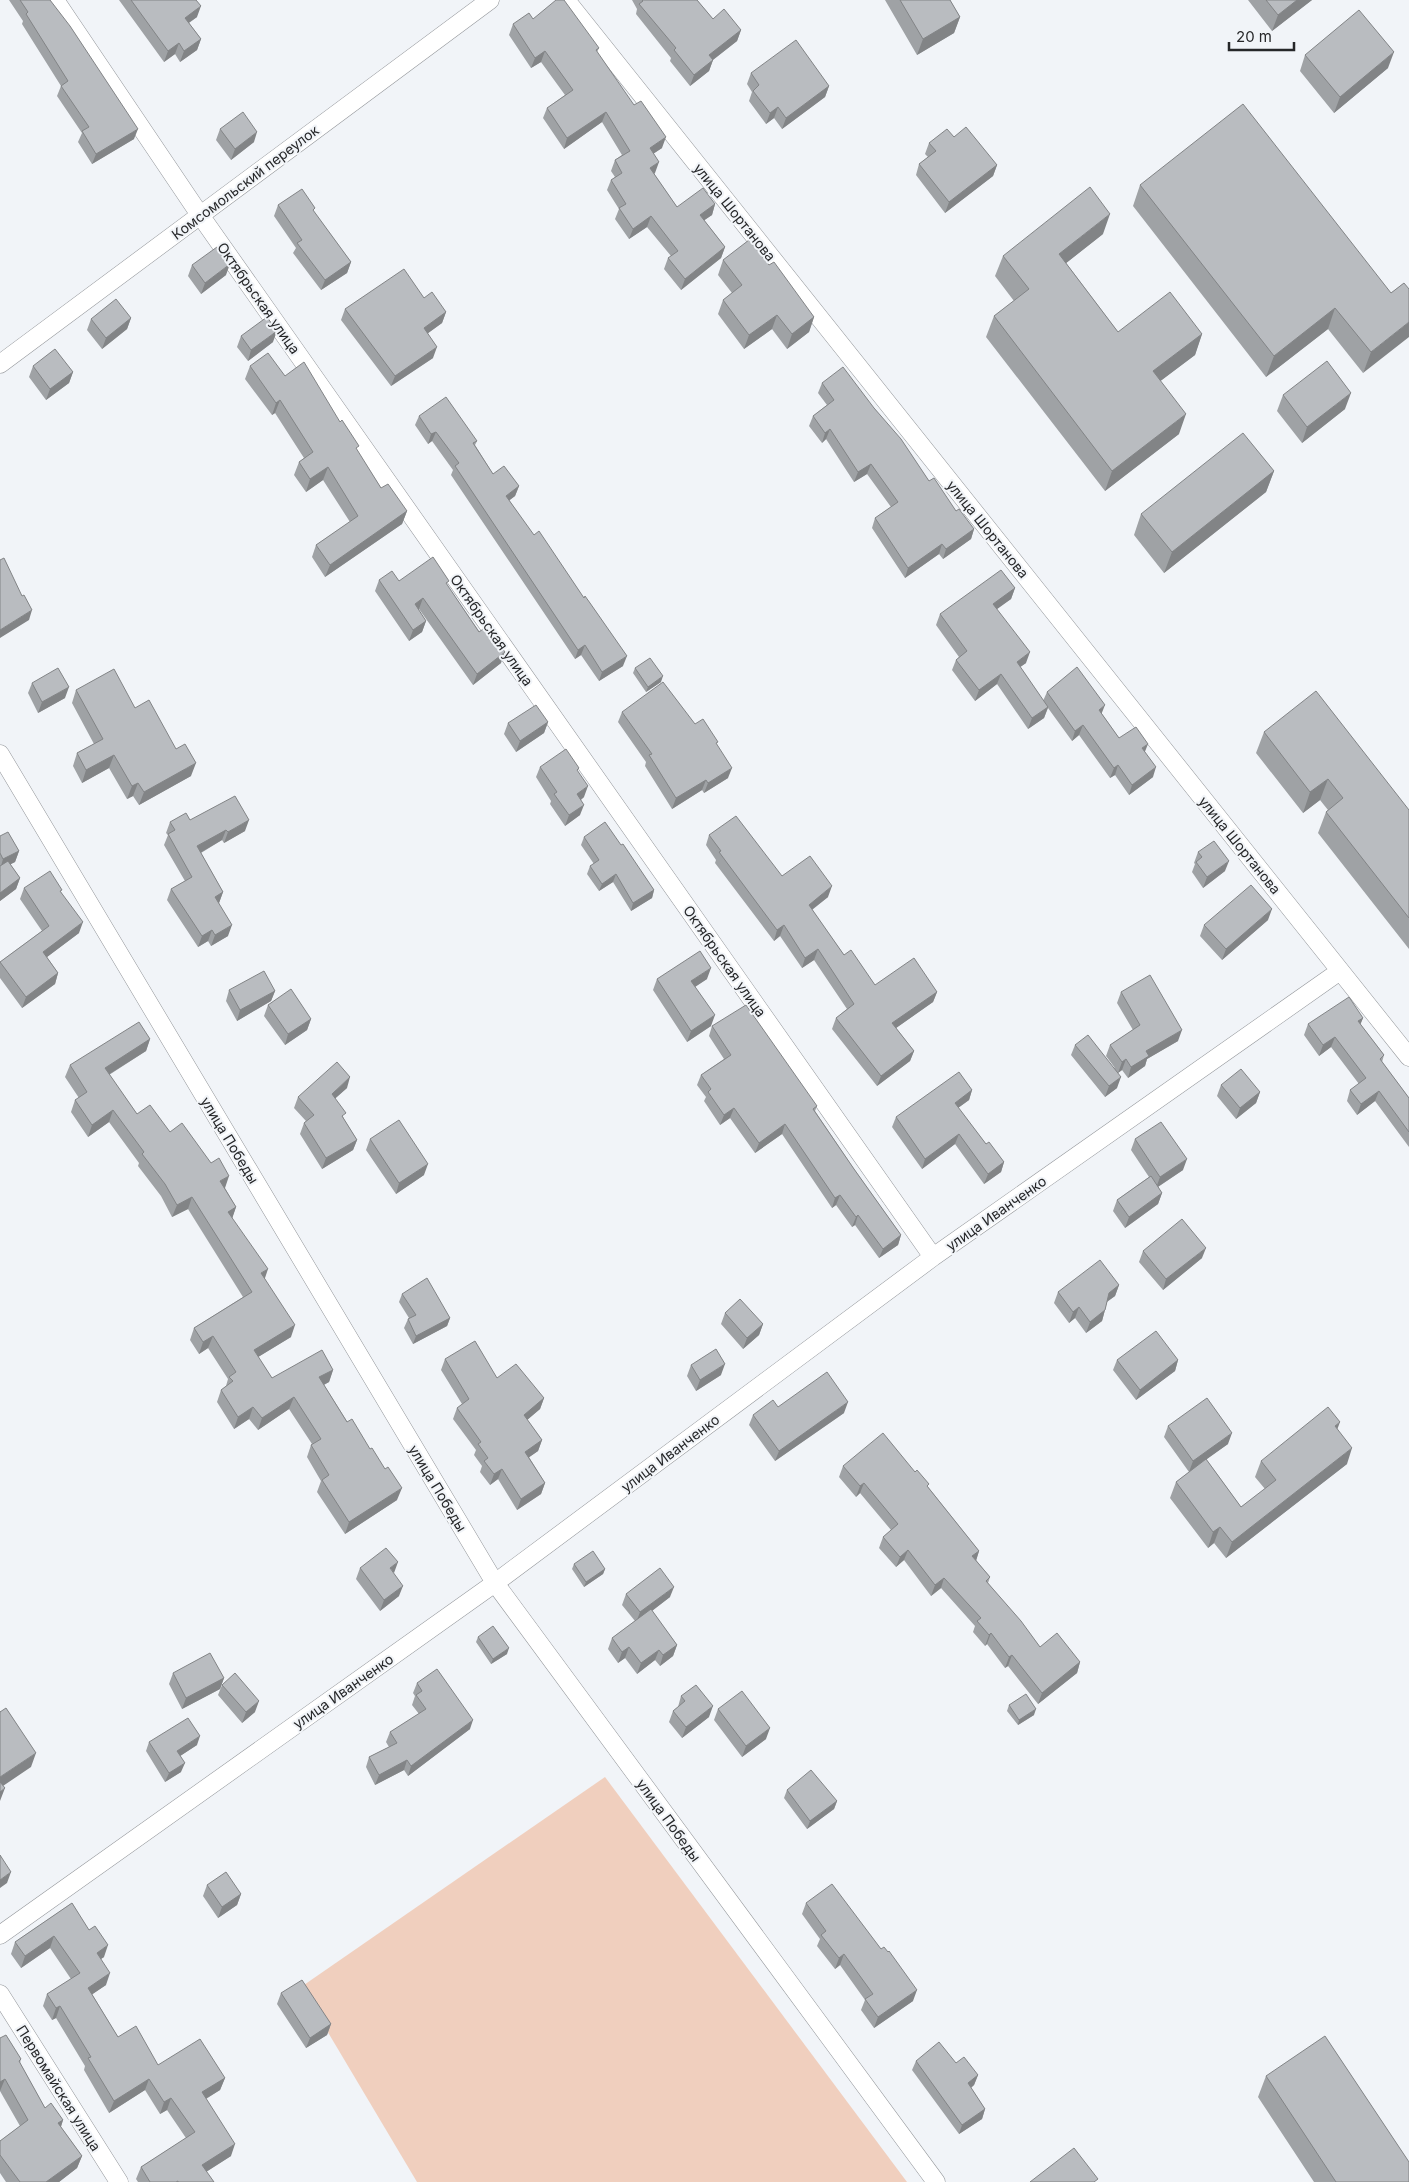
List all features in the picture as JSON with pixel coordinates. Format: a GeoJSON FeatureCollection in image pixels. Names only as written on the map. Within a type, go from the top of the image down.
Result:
{"type":"FeatureCollection","features":[{"type":"Feature","properties":{"kind":"street","name":"Октябрьская улица"},"geometry":{"type":"LineString","coordinates":[[55,0],[200,215],[933,1257]]}},
{"type":"Feature","properties":{"kind":"street","name":"Комсомольский переулок"},"geometry":{"type":"LineString","coordinates":[[0,364],[490,0]]}},
{"type":"Feature","properties":{"kind":"street","name":"улица Шортанова"},"geometry":{"type":"LineString","coordinates":[[566,0],[1409,1057]]}},
{"type":"Feature","properties":{"kind":"street","name":"улица Победы"},"geometry":{"type":"LineString","coordinates":[[0,754],[495,1583],[936,2182]]}},
{"type":"Feature","properties":{"kind":"street","name":"улица Иванченко"},"geometry":{"type":"LineString","coordinates":[[0,1934],[495,1583],[933,1257],[1340,971]]}},
{"type":"Feature","properties":{"kind":"street","name":"Первомайская улица"},"geometry":{"type":"LineString","coordinates":[[0,1994],[119,2182]]}},
{"type":"Feature","properties":{"kind":"shaded area"},"geometry":{"type":"Polygon","coordinates":[[[605,1777],[907,2182],[417,2182],[301,1987],[605,1777]]]}},
{"type":"Feature","properties":{"kind":"building"},"geometry":{"type":"Polygon","coordinates":[[[20,0],[50,0],[70,26],[138,129],[96,154],[82,131],[89,127],[61,86],[68,81],[26,14],[28,12],[20,0]]]}},
{"type":"Feature","properties":{"kind":"building"},"geometry":{"type":"Polygon","coordinates":[[[131,0],[196,0],[201,6],[185,18],[201,39],[184,51],[179,43],[168,51],[131,0]]]}},
{"type":"Feature","properties":{"kind":"building"},"geometry":{"type":"Polygon","coordinates":[[[556,0],[564,0],[599,48],[596,50],[634,105],[641,101],[666,137],[650,148],[659,162],[650,168],[677,207],[703,188],[715,204],[700,215],[725,247],[685,279],[668,258],[678,251],[651,216],[633,229],[619,208],[626,204],[611,180],[622,173],[615,160],[630,151],[606,112],[567,138],[547,108],[573,90],[545,51],[535,58],[513,24],[529,13],[533,19],[556,0]]]}},
{"type":"Feature","properties":{"kind":"building"},"geometry":{"type":"Polygon","coordinates":[[[642,0],[697,0],[713,19],[724,9],[741,30],[709,55],[713,60],[694,75],[674,50],[676,48],[639,4],[642,0]]]}},
{"type":"Feature","properties":{"kind":"building"},"geometry":{"type":"Polygon","coordinates":[[[900,0],[950,0],[960,17],[923,39],[900,0]]]}},
{"type":"Feature","properties":{"kind":"building"},"geometry":{"type":"Polygon","coordinates":[[[1266,0],[1297,0],[1278,15],[1266,0]]]}},
{"type":"Feature","properties":{"kind":"building"},"geometry":{"type":"Polygon","coordinates":[[[1359,10],[1394,52],[1340,97],[1305,55],[1359,10]]]}},
{"type":"Feature","properties":{"kind":"building"},"geometry":{"type":"Polygon","coordinates":[[[796,40],[829,86],[786,118],[778,107],[770,113],[753,91],[759,85],[751,73],[796,40]]]}},
{"type":"Feature","properties":{"kind":"building"},"geometry":{"type":"Polygon","coordinates":[[[1243,104],[1391,293],[1404,283],[1409,289],[1409,322],[1371,352],[1335,308],[1274,356],[1140,185],[1243,104]]]}},
{"type":"Feature","properties":{"kind":"building"},"geometry":{"type":"Polygon","coordinates":[[[243,112],[257,132],[235,149],[220,129],[243,112]]]}},
{"type":"Feature","properties":{"kind":"building"},"geometry":{"type":"Polygon","coordinates":[[[966,127],[997,165],[949,202],[919,164],[936,151],[929,143],[947,129],[954,137],[966,127]]]}},
{"type":"Feature","properties":{"kind":"building"},"geometry":{"type":"Polygon","coordinates":[[[1090,187],[1110,214],[1059,254],[1118,332],[1170,292],[1202,334],[1153,371],[1186,414],[1112,471],[994,316],[1029,289],[1003,256],[1090,187]]]}},
{"type":"Feature","properties":{"kind":"building"},"geometry":{"type":"Polygon","coordinates":[[[302,189],[315,208],[313,210],[351,262],[325,280],[297,243],[302,240],[278,205],[302,189]]]}},
{"type":"Feature","properties":{"kind":"building"},"geometry":{"type":"Polygon","coordinates":[[[749,240],[769,265],[774,262],[814,317],[792,334],[777,315],[749,335],[723,300],[742,285],[723,260],[749,240]]]}},
{"type":"Feature","properties":{"kind":"building"},"geometry":{"type":"Polygon","coordinates":[[[217,247],[230,264],[205,283],[192,265],[217,247]]]}},
{"type":"Feature","properties":{"kind":"building"},"geometry":{"type":"Polygon","coordinates":[[[404,269],[424,298],[432,292],[446,312],[424,328],[437,347],[395,376],[345,309],[404,269]]]}},
{"type":"Feature","properties":{"kind":"building"},"geometry":{"type":"Polygon","coordinates":[[[116,299],[131,318],[106,338],[91,319],[116,299]]]}},
{"type":"Feature","properties":{"kind":"building"},"geometry":{"type":"Polygon","coordinates":[[[267,317],[277,331],[251,350],[241,336],[267,317]]]}},
{"type":"Feature","properties":{"kind":"building"},"geometry":{"type":"Polygon","coordinates":[[[55,349],[73,372],[50,389],[33,366],[55,349]]]}},
{"type":"Feature","properties":{"kind":"building"},"geometry":{"type":"Polygon","coordinates":[[[268,353],[285,376],[304,362],[340,422],[342,420],[359,446],[356,448],[381,488],[388,484],[407,511],[330,565],[316,545],[358,516],[328,467],[310,479],[299,462],[313,452],[280,400],[276,403],[250,366],[268,353]]]}},
{"type":"Feature","properties":{"kind":"building"},"geometry":{"type":"Polygon","coordinates":[[[1327,361],[1351,393],[1307,427],[1283,395],[1327,361]]]}},
{"type":"Feature","properties":{"kind":"building"},"geometry":{"type":"Polygon","coordinates":[[[843,367],[874,408],[901,439],[929,481],[934,478],[956,511],[959,509],[974,529],[946,549],[942,544],[908,568],[875,518],[898,502],[871,464],[858,472],[830,429],[825,433],[813,416],[834,400],[822,383],[843,367]]]}},
{"type":"Feature","properties":{"kind":"building"},"geometry":{"type":"Polygon","coordinates":[[[446,397],[477,441],[473,443],[493,474],[504,466],[519,486],[506,496],[534,535],[539,531],[584,598],[585,596],[627,656],[602,672],[585,645],[578,650],[455,466],[459,463],[436,432],[431,434],[419,416],[446,397]]]}},
{"type":"Feature","properties":{"kind":"building"},"geometry":{"type":"Polygon","coordinates":[[[1243,433],[1274,471],[1172,552],[1141,514],[1243,433]]]}},
{"type":"Feature","properties":{"kind":"building"},"geometry":{"type":"Polygon","coordinates":[[[433,557],[449,581],[446,583],[479,632],[486,627],[505,652],[477,674],[423,598],[415,604],[426,621],[413,630],[379,580],[392,571],[399,581],[433,557]]]}},
{"type":"Feature","properties":{"kind":"building"},"geometry":{"type":"Polygon","coordinates":[[[4,558],[22,596],[24,595],[32,610],[0,630],[0,560],[4,558]]]}},
{"type":"Feature","properties":{"kind":"building"},"geometry":{"type":"Polygon","coordinates":[[[1001,570],[1015,588],[993,604],[1030,652],[1017,662],[1048,707],[1032,718],[1001,674],[979,690],[956,660],[967,651],[940,614],[1001,570]]]}},
{"type":"Feature","properties":{"kind":"building"},"geometry":{"type":"Polygon","coordinates":[[[650,658],[663,676],[648,687],[635,668],[650,658]]]}},
{"type":"Feature","properties":{"kind":"building"},"geometry":{"type":"Polygon","coordinates":[[[1077,667],[1105,705],[1099,710],[1119,738],[1136,727],[1148,744],[1142,748],[1156,767],[1132,785],[1118,765],[1114,768],[1083,725],[1075,731],[1047,692],[1077,667]]]}},
{"type":"Feature","properties":{"kind":"building"},"geometry":{"type":"Polygon","coordinates":[[[58,668],[69,687],[42,702],[32,683],[58,668]]]}},
{"type":"Feature","properties":{"kind":"building"},"geometry":{"type":"Polygon","coordinates":[[[114,669],[135,708],[149,700],[176,749],[185,744],[196,763],[144,792],[138,783],[132,786],[114,755],[86,770],[77,753],[103,739],[76,690],[114,669]]]}},
{"type":"Feature","properties":{"kind":"building"},"geometry":{"type":"Polygon","coordinates":[[[663,682],[695,724],[703,719],[732,768],[708,783],[706,780],[676,798],[649,755],[652,754],[622,712],[663,682]]]}},
{"type":"Feature","properties":{"kind":"building"},"geometry":{"type":"Polygon","coordinates":[[[1316,691],[1409,810],[1409,918],[1326,812],[1343,798],[1328,779],[1310,792],[1264,732],[1316,691]]]}},
{"type":"Feature","properties":{"kind":"building"},"geometry":{"type":"Polygon","coordinates":[[[536,705],[548,722],[520,741],[508,723],[536,705]]]}},
{"type":"Feature","properties":{"kind":"building"},"geometry":{"type":"Polygon","coordinates":[[[566,749],[588,786],[577,794],[584,805],[569,815],[554,794],[557,792],[540,767],[566,749]]]}},
{"type":"Feature","properties":{"kind":"building"},"geometry":{"type":"Polygon","coordinates":[[[235,796],[249,820],[197,846],[223,892],[215,897],[232,925],[215,935],[212,930],[202,936],[171,889],[192,877],[168,834],[175,830],[170,822],[186,813],[190,820],[235,796]]]}},
{"type":"Feature","properties":{"kind":"building"},"geometry":{"type":"Polygon","coordinates":[[[736,816],[782,876],[810,856],[832,886],[809,905],[844,955],[851,950],[875,985],[914,958],[937,992],[892,1023],[914,1051],[881,1076],[836,1018],[854,1004],[818,949],[805,958],[784,925],[777,930],[719,852],[721,851],[709,835],[736,816]]]}},
{"type":"Feature","properties":{"kind":"building"},"geometry":{"type":"Polygon","coordinates":[[[605,822],[621,845],[623,844],[654,890],[633,903],[616,874],[602,884],[590,866],[599,860],[584,837],[605,822]]]}},
{"type":"Feature","properties":{"kind":"building"},"geometry":{"type":"Polygon","coordinates":[[[8,832],[19,851],[3,859],[0,853],[0,836],[8,832]]]}},
{"type":"Feature","properties":{"kind":"building"},"geometry":{"type":"Polygon","coordinates":[[[1214,841],[1229,861],[1207,877],[1196,862],[1202,857],[1198,852],[1214,841]]]}},
{"type":"Feature","properties":{"kind":"building"},"geometry":{"type":"Polygon","coordinates":[[[8,861],[20,878],[0,893],[0,866],[8,861]]]}},
{"type":"Feature","properties":{"kind":"building"},"geometry":{"type":"Polygon","coordinates":[[[50,871],[62,890],[60,891],[83,922],[43,952],[58,973],[26,997],[0,962],[49,926],[24,888],[50,871]]]}},
{"type":"Feature","properties":{"kind":"building"},"geometry":{"type":"Polygon","coordinates":[[[1251,885],[1272,909],[1226,949],[1204,925],[1251,885]]]}},
{"type":"Feature","properties":{"kind":"building"},"geometry":{"type":"Polygon","coordinates":[[[700,951],[711,968],[691,981],[715,1015],[691,1031],[657,979],[700,951]]]}},
{"type":"Feature","properties":{"kind":"building"},"geometry":{"type":"Polygon","coordinates":[[[264,971],[275,991],[240,1010],[229,990],[264,971]]]}},
{"type":"Feature","properties":{"kind":"building"},"geometry":{"type":"Polygon","coordinates":[[[1150,975],[1182,1030],[1146,1051],[1149,1056],[1131,1067],[1126,1059],[1122,1062],[1110,1045],[1140,1025],[1121,992],[1150,975]]]}},
{"type":"Feature","properties":{"kind":"building"},"geometry":{"type":"Polygon","coordinates":[[[291,989],[311,1019],[288,1034],[268,1005],[291,989]]]}},
{"type":"Feature","properties":{"kind":"building"},"geometry":{"type":"Polygon","coordinates":[[[1349,997],[1363,1018],[1358,1021],[1384,1055],[1380,1059],[1409,1098],[1409,1132],[1379,1091],[1361,1104],[1350,1090],[1366,1078],[1335,1037],[1323,1045],[1308,1024],[1349,997]]]}},
{"type":"Feature","properties":{"kind":"building"},"geometry":{"type":"Polygon","coordinates":[[[746,1005],[817,1106],[813,1109],[901,1235],[883,1249],[858,1215],[856,1217],[840,1195],[835,1198],[785,1124],[759,1143],[734,1108],[724,1115],[708,1092],[711,1089],[701,1075],[731,1055],[712,1026],[746,1005]]]}},
{"type":"Feature","properties":{"kind":"building"},"geometry":{"type":"Polygon","coordinates":[[[139,1022],[150,1039],[105,1068],[137,1114],[150,1105],[170,1132],[182,1123],[211,1163],[219,1158],[229,1176],[220,1181],[236,1207],[228,1212],[268,1269],[261,1273],[295,1325],[254,1350],[272,1378],[322,1350],[333,1370],[319,1377],[347,1422],[352,1419],[370,1449],[372,1448],[385,1469],[388,1467],[402,1488],[349,1522],[322,1480],[329,1475],[311,1445],[321,1439],[294,1397],[262,1418],[253,1407],[238,1417],[221,1390],[233,1381],[229,1377],[236,1372],[213,1336],[203,1342],[194,1328],[252,1292],[192,1197],[177,1205],[165,1184],[142,1154],[144,1152],[113,1110],[92,1125],[75,1100],[87,1092],[70,1065],[139,1022]]]}},
{"type":"Feature","properties":{"kind":"building"},"geometry":{"type":"Polygon","coordinates":[[[1088,1035],[1121,1077],[1109,1086],[1075,1045],[1088,1035]]]}},
{"type":"Feature","properties":{"kind":"building"},"geometry":{"type":"Polygon","coordinates":[[[337,1062],[350,1077],[332,1094],[346,1113],[342,1116],[357,1140],[326,1158],[304,1123],[314,1115],[298,1097],[337,1062]]]}},
{"type":"Feature","properties":{"kind":"building"},"geometry":{"type":"Polygon","coordinates":[[[1241,1069],[1260,1092],[1240,1108],[1221,1085],[1241,1069]]]}},
{"type":"Feature","properties":{"kind":"building"},"geometry":{"type":"Polygon","coordinates":[[[959,1072],[972,1090],[955,1103],[986,1144],[989,1142],[1004,1162],[988,1174],[959,1134],[925,1159],[896,1117],[959,1072]]]}},
{"type":"Feature","properties":{"kind":"building"},"geometry":{"type":"Polygon","coordinates":[[[399,1120],[428,1164],[399,1183],[370,1139],[399,1120]]]}},
{"type":"Feature","properties":{"kind":"building"},"geometry":{"type":"Polygon","coordinates":[[[1161,1122],[1187,1159],[1160,1177],[1135,1139],[1161,1122]]]}},
{"type":"Feature","properties":{"kind":"building"},"geometry":{"type":"Polygon","coordinates":[[[1151,1176],[1162,1193],[1129,1217],[1117,1200],[1151,1176]]]}},
{"type":"Feature","properties":{"kind":"building"},"geometry":{"type":"Polygon","coordinates":[[[1182,1219],[1206,1248],[1166,1279],[1143,1251],[1182,1219]]]}},
{"type":"Feature","properties":{"kind":"building"},"geometry":{"type":"Polygon","coordinates":[[[1100,1260],[1119,1285],[1109,1293],[1105,1310],[1090,1322],[1079,1307],[1073,1312],[1058,1292],[1100,1260]]]}},
{"type":"Feature","properties":{"kind":"building"},"geometry":{"type":"Polygon","coordinates":[[[427,1278],[450,1318],[416,1336],[408,1319],[416,1315],[402,1294],[427,1278]]]}},
{"type":"Feature","properties":{"kind":"building"},"geometry":{"type":"Polygon","coordinates":[[[740,1299],[763,1324],[747,1338],[725,1313],[740,1299]]]}},
{"type":"Feature","properties":{"kind":"building"},"geometry":{"type":"Polygon","coordinates":[[[1156,1331],[1178,1360],[1140,1390],[1117,1360],[1156,1331]]]}},
{"type":"Feature","properties":{"kind":"building"},"geometry":{"type":"Polygon","coordinates":[[[475,1341],[497,1378],[516,1364],[544,1398],[524,1415],[542,1440],[525,1452],[545,1483],[521,1499],[502,1469],[494,1474],[484,1461],[488,1458],[478,1444],[481,1442],[457,1408],[469,1399],[445,1359],[475,1341]]]}},
{"type":"Feature","properties":{"kind":"building"},"geometry":{"type":"Polygon","coordinates":[[[716,1349],[725,1364],[700,1380],[691,1365],[716,1349]]]}},
{"type":"Feature","properties":{"kind":"building"},"geometry":{"type":"Polygon","coordinates":[[[827,1372],[848,1402],[779,1451],[753,1415],[773,1400],[778,1407],[827,1372]]]}},
{"type":"Feature","properties":{"kind":"building"},"geometry":{"type":"Polygon","coordinates":[[[1207,1398],[1232,1433],[1193,1461],[1168,1426],[1207,1398]]]}},
{"type":"Feature","properties":{"kind":"building"},"geometry":{"type":"Polygon","coordinates":[[[1328,1407],[1340,1422],[1335,1426],[1352,1448],[1232,1542],[1220,1527],[1213,1532],[1176,1482],[1206,1459],[1241,1507],[1276,1480],[1261,1461],[1328,1407]]]}},
{"type":"Feature","properties":{"kind":"building"},"geometry":{"type":"Polygon","coordinates":[[[883,1433],[915,1472],[917,1470],[929,1484],[927,1486],[979,1551],[972,1556],[990,1577],[986,1581],[1021,1621],[1040,1647],[1057,1633],[1080,1662],[1042,1693],[1012,1655],[1009,1657],[991,1633],[989,1635],[977,1621],[981,1618],[944,1578],[935,1585],[908,1550],[900,1557],[883,1537],[898,1524],[864,1483],[860,1486],[843,1466],[883,1433]]]}},
{"type":"Feature","properties":{"kind":"building"},"geometry":{"type":"Polygon","coordinates":[[[386,1548],[398,1562],[390,1568],[403,1586],[384,1600],[360,1568],[386,1548]]]}},
{"type":"Feature","properties":{"kind":"building"},"geometry":{"type":"Polygon","coordinates":[[[593,1551],[605,1569],[586,1582],[574,1564],[593,1551]]]}},
{"type":"Feature","properties":{"kind":"building"},"geometry":{"type":"Polygon","coordinates":[[[660,1568],[674,1587],[640,1612],[626,1594],[660,1568]]]}},
{"type":"Feature","properties":{"kind":"building"},"geometry":{"type":"Polygon","coordinates":[[[651,1609],[677,1645],[663,1655],[659,1650],[641,1663],[629,1647],[622,1652],[612,1638],[651,1609]]]}},
{"type":"Feature","properties":{"kind":"building"},"geometry":{"type":"Polygon","coordinates":[[[493,1626],[509,1648],[493,1659],[478,1637],[493,1626]]]}},
{"type":"Feature","properties":{"kind":"building"},"geometry":{"type":"Polygon","coordinates":[[[210,1653],[224,1678],[186,1698],[173,1673],[210,1653]]]}},
{"type":"Feature","properties":{"kind":"building"},"geometry":{"type":"Polygon","coordinates":[[[437,1669],[473,1720],[411,1766],[407,1760],[379,1775],[369,1757],[397,1743],[390,1732],[426,1709],[416,1695],[422,1691],[417,1683],[437,1669]]]}},
{"type":"Feature","properties":{"kind":"building"},"geometry":{"type":"Polygon","coordinates":[[[235,1673],[259,1701],[246,1712],[222,1685],[235,1673]]]}},
{"type":"Feature","properties":{"kind":"building"},"geometry":{"type":"Polygon","coordinates":[[[696,1685],[713,1706],[686,1727],[673,1711],[685,1701],[681,1696],[696,1685]]]}},
{"type":"Feature","properties":{"kind":"building"},"geometry":{"type":"Polygon","coordinates":[[[742,1691],[770,1728],[746,1746],[718,1709],[742,1691]]]}},
{"type":"Feature","properties":{"kind":"building"},"geometry":{"type":"Polygon","coordinates":[[[1026,1694],[1036,1709],[1019,1720],[1009,1705],[1026,1694]]]}},
{"type":"Feature","properties":{"kind":"building"},"geometry":{"type":"Polygon","coordinates":[[[6,1708],[36,1753],[0,1777],[0,1712],[6,1708]]]}},
{"type":"Feature","properties":{"kind":"building"},"geometry":{"type":"Polygon","coordinates":[[[188,1718],[200,1736],[177,1751],[185,1763],[169,1773],[149,1742],[188,1718]]]}},
{"type":"Feature","properties":{"kind":"building"},"geometry":{"type":"Polygon","coordinates":[[[811,1770],[837,1801],[810,1821],[787,1790],[811,1770]]]}},
{"type":"Feature","properties":{"kind":"building"},"geometry":{"type":"Polygon","coordinates":[[[0,1782],[5,1788],[0,1792],[0,1782]]]}},
{"type":"Feature","properties":{"kind":"building"},"geometry":{"type":"Polygon","coordinates":[[[0,1855],[11,1872],[0,1880],[0,1855]]]}},
{"type":"Feature","properties":{"kind":"building"},"geometry":{"type":"Polygon","coordinates":[[[226,1872],[241,1894],[222,1907],[207,1885],[226,1872]]]}},
{"type":"Feature","properties":{"kind":"building"},"geometry":{"type":"Polygon","coordinates":[[[832,1884],[881,1949],[884,1947],[889,1951],[917,1990],[878,2017],[865,1999],[873,1994],[844,1954],[839,1958],[821,1935],[826,1931],[806,1903],[832,1884]]]}},
{"type":"Feature","properties":{"kind":"building"},"geometry":{"type":"Polygon","coordinates":[[[72,1903],[89,1930],[95,1926],[108,1945],[97,1953],[110,1973],[88,1988],[118,2037],[136,2026],[158,2065],[200,2039],[225,2078],[202,2092],[235,2144],[202,2165],[214,2182],[150,2182],[141,2167],[195,2132],[171,2098],[164,2102],[149,2079],[114,2101],[88,2058],[91,2057],[60,2006],[56,2008],[47,1994],[80,1973],[54,1936],[25,1956],[15,1942],[72,1903]]]}},
{"type":"Feature","properties":{"kind":"building"},"geometry":{"type":"Polygon","coordinates":[[[302,1980],[331,2024],[310,2038],[281,1993],[302,1980]]]}},
{"type":"Feature","properties":{"kind":"building"},"geometry":{"type":"Polygon","coordinates":[[[6,2035],[21,2059],[19,2061],[45,2108],[51,2103],[63,2120],[58,2123],[82,2156],[46,2182],[20,2182],[0,2155],[0,2141],[28,2120],[5,2079],[0,2082],[0,2038],[6,2035]]]}},
{"type":"Feature","properties":{"kind":"building"},"geometry":{"type":"Polygon","coordinates":[[[1325,2036],[1409,2162],[1409,2182],[1336,2182],[1266,2076],[1325,2036]]]}},
{"type":"Feature","properties":{"kind":"building"},"geometry":{"type":"Polygon","coordinates":[[[939,2042],[956,2063],[964,2057],[978,2075],[968,2083],[985,2109],[962,2125],[916,2061],[939,2042]]]}},
{"type":"Feature","properties":{"kind":"building"},"geometry":{"type":"Polygon","coordinates":[[[1074,2148],[1098,2179],[1094,2182],[1030,2182],[1074,2148]]]}}]}
